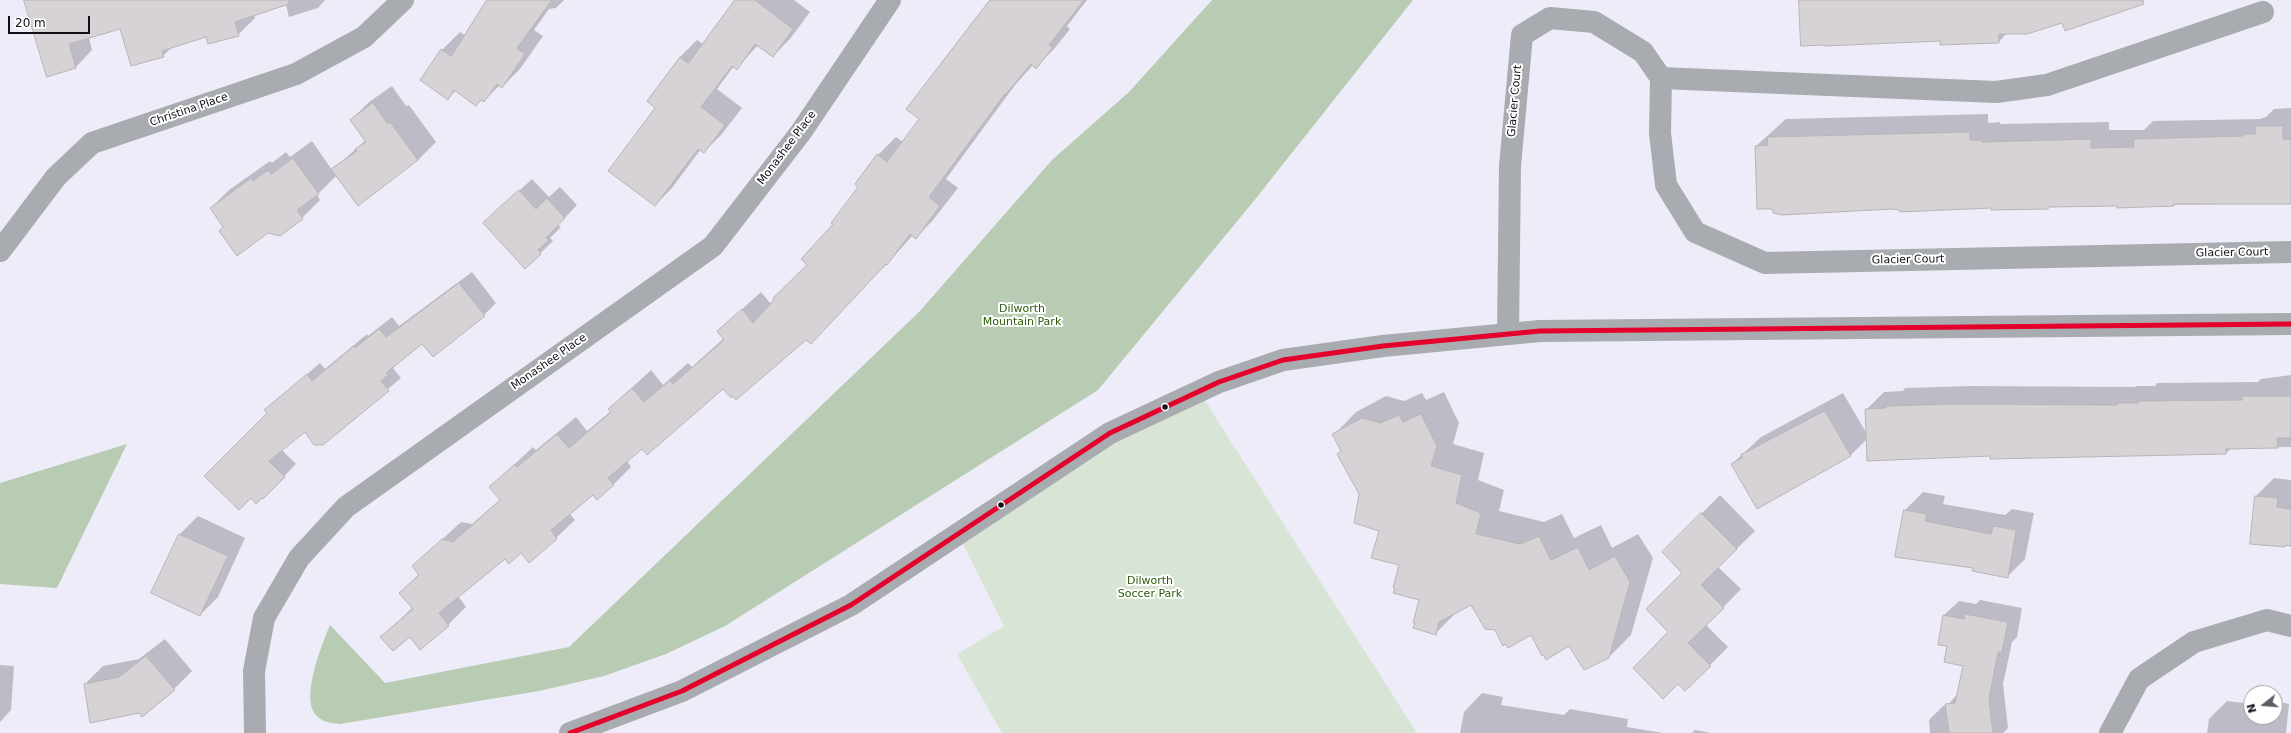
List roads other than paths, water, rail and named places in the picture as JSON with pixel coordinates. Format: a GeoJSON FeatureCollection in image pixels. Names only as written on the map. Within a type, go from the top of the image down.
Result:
{"type":"FeatureCollection","features":[{"type":"Feature","properties":{"kind":"street","name":"Christina Place"},"geometry":{"type":"LineString","coordinates":[[0,251],[56,177],[92,143],[296,74],[364,37],[403,0]]}},
{"type":"Feature","properties":{"kind":"street","name":"Monashee Place"},"geometry":{"type":"LineString","coordinates":[[254,733],[254,671],[264,618],[299,558],[346,507],[713,246],[800,132],[890,0]]}},
{"type":"Feature","properties":{"kind":"street"},"geometry":{"type":"LineString","coordinates":[[1661,78],[1996,92],[2047,85],[2263,12]]}},
{"type":"Feature","properties":{"kind":"street","name":"Glacier Court"},"geometry":{"type":"LineString","coordinates":[[1508,334],[1510,166],[1522,35],[1550,18],[1594,22],[1643,52],[1661,78],[1660,134],[1666,185],[1695,232],[1765,263],[2291,252]]}},
{"type":"Feature","properties":{"kind":"street"},"geometry":{"type":"LineString","coordinates":[[570,733],[682,691],[851,605],[1110,433],[1219,382],[1283,360],[1384,346],[1548,331],[2291,324]]}},
{"type":"Feature","properties":{"kind":"street"},"geometry":{"type":"LineString","coordinates":[[2110,733],[2139,679],[2194,642],[2267,620],[2291,626]]}},
{"type":"Feature","properties":{"kind":"park label","name":"Dilworth Mountain Park"},"geometry":{"type":"Point","coordinates":[1022,315]}},
{"type":"Feature","properties":{"kind":"park label","name":"Dilworth Soccer Park"},"geometry":{"type":"Point","coordinates":[1150,587]}}]}
